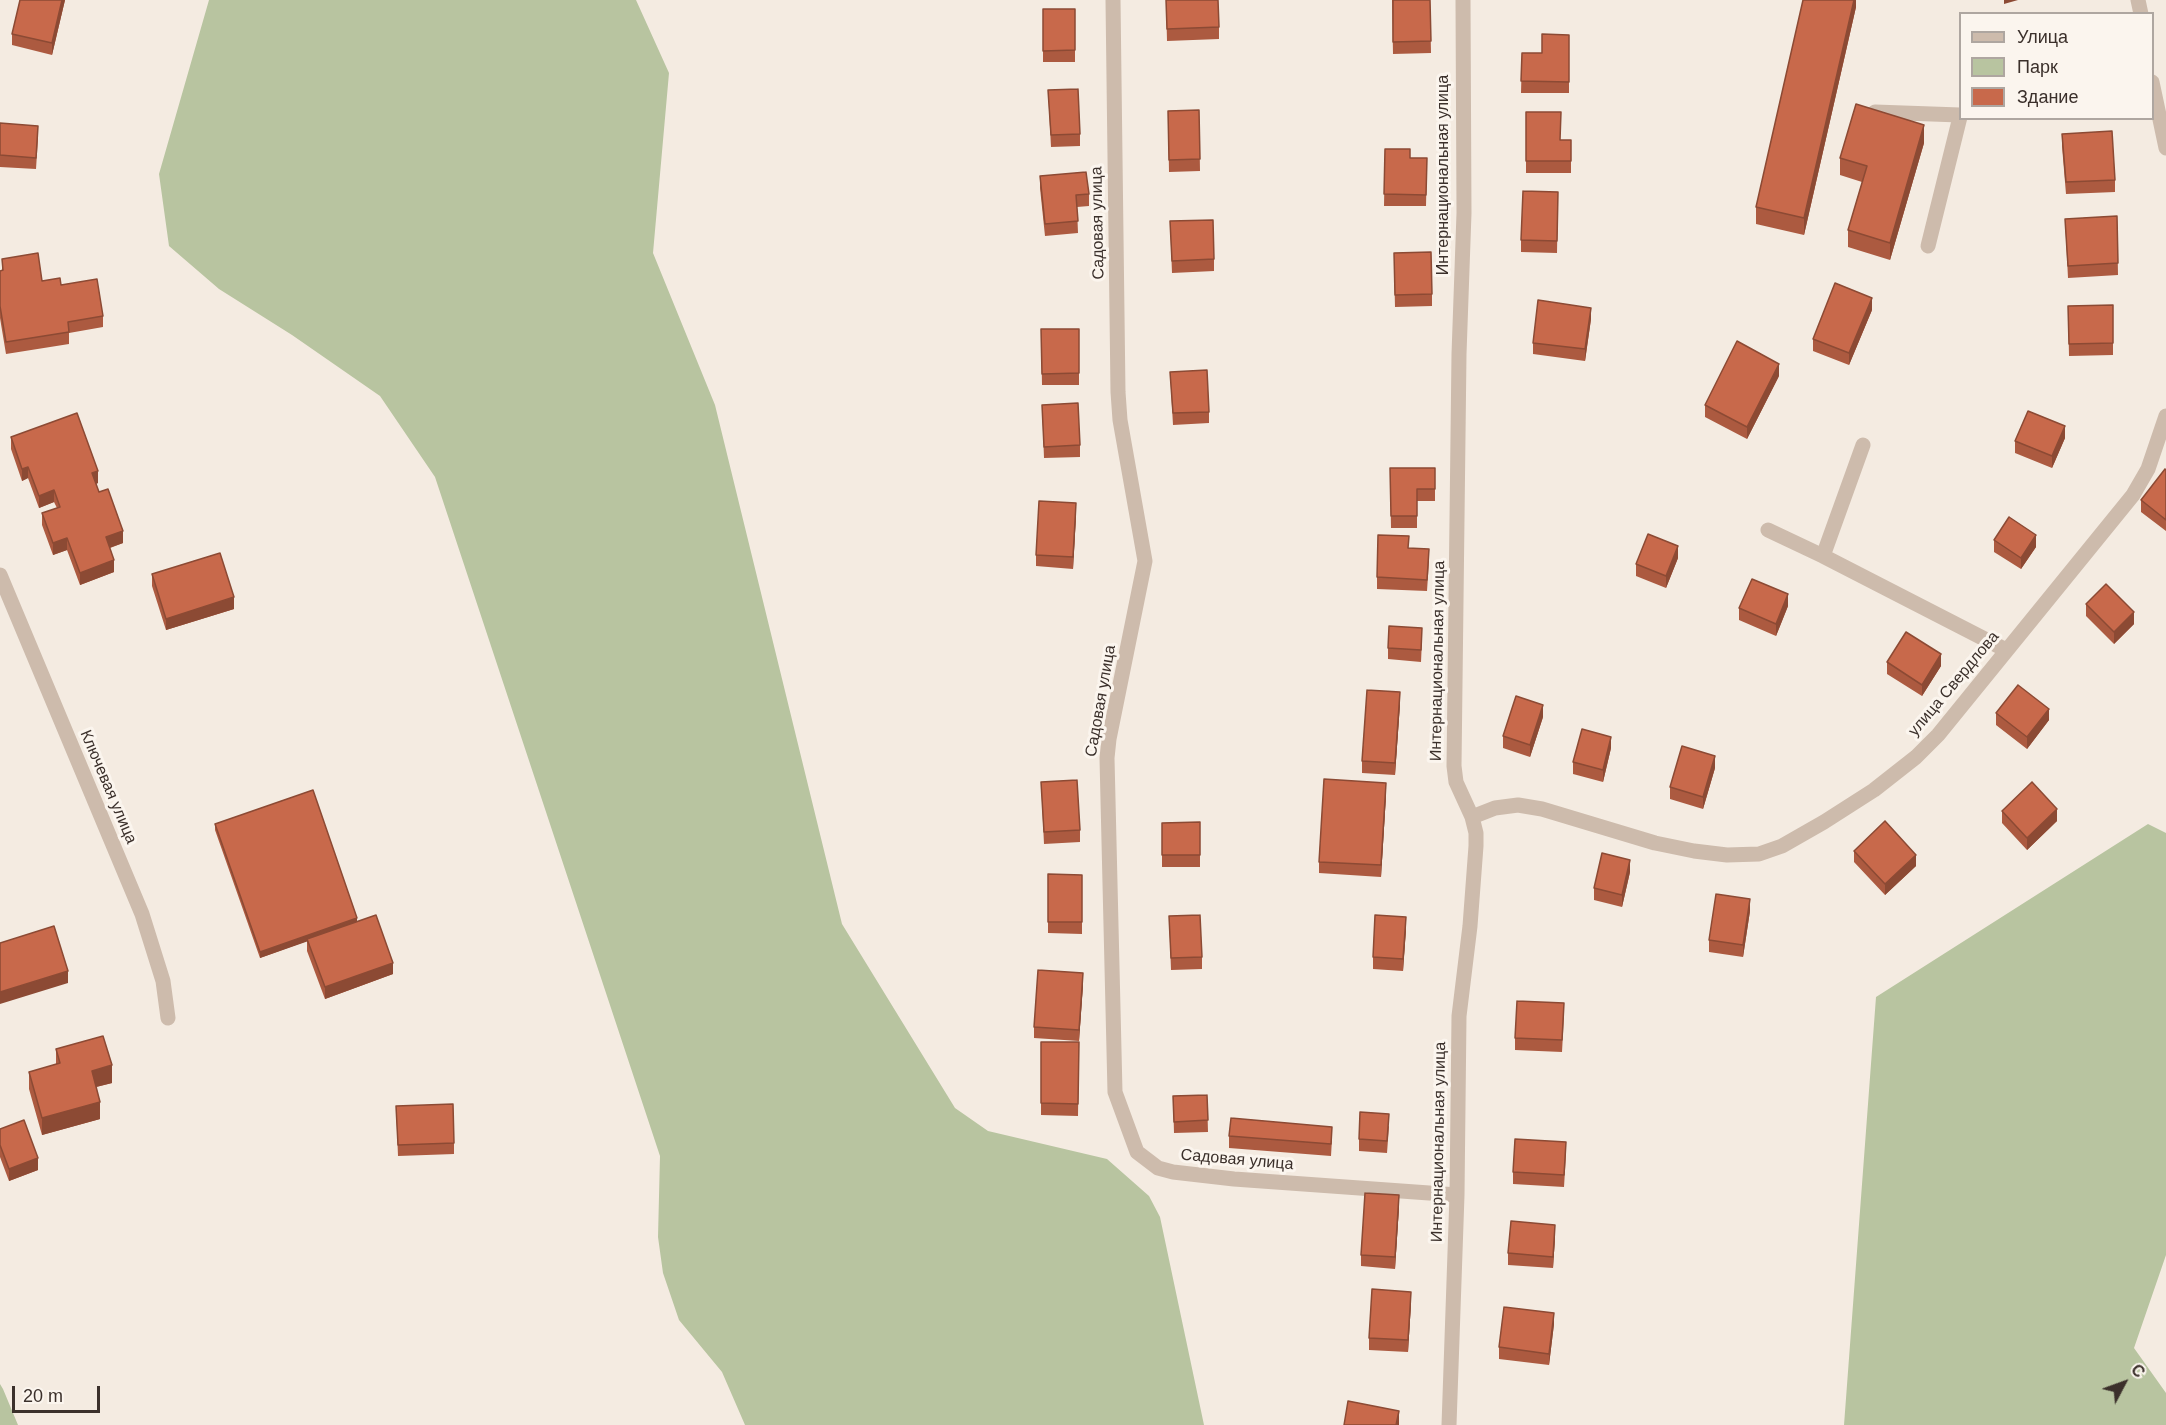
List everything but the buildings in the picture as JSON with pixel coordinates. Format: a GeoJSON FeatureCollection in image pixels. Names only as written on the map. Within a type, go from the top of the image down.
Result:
{"type":"FeatureCollection","features":[{"type":"Feature","properties":{"kind":"street","name":"Садовая улица"},"geometry":{"type":"LineString","coordinates":[[1113,0],[1118,392],[1120,420],[1145,561],[1107,758],[1115,1092],[1137,1152],[1158,1168],[1173,1172],[1234,1179],[1457,1195]]}},
{"type":"Feature","properties":{"kind":"street","name":"Интернациональная улица"},"geometry":{"type":"LineString","coordinates":[[1449,1425],[1457,1195],[1459,1016],[1470,926],[1476,846],[1472,817],[1456,782],[1454,766],[1464,213],[1463,0]]}},
{"type":"Feature","properties":{"kind":"street"},"geometry":{"type":"LineString","coordinates":[[2155,107],[2166,148]]}},
{"type":"Feature","properties":{"kind":"street"},"geometry":{"type":"LineString","coordinates":[[1875,112],[1959,116]]}},
{"type":"Feature","properties":{"kind":"street"},"geometry":{"type":"LineString","coordinates":[[1928,246],[1959,120]]}},
{"type":"Feature","properties":{"kind":"street","name":"улица Свердлова"},"geometry":{"type":"LineString","coordinates":[[1472,817],[1495,808],[1518,805],[1542,809],[1655,843],[1727,855],[1759,854],[1782,846],[1824,822],[1874,790],[1916,757],[1938,735],[2133,495],[2148,469],[2166,416]]}},
{"type":"Feature","properties":{"kind":"street"},"geometry":{"type":"LineString","coordinates":[[1823,556],[1863,445]]}},
{"type":"Feature","properties":{"kind":"street"},"geometry":{"type":"LineString","coordinates":[[1768,530],[2006,650]]}},
{"type":"Feature","properties":{"kind":"street","name":"Ключевая улица"},"geometry":{"type":"LineString","coordinates":[[0,575],[142,914],[164,981],[168,1018]]}},
{"type":"Feature","properties":{"kind":"green space"},"geometry":{"type":"Polygon","coordinates":[[[209,0],[636,0],[669,73],[653,253],[715,405],[842,924],[955,1108],[988,1131],[1107,1159],[1149,1196],[1160,1217],[1204,1425],[745,1425],[722,1372],[679,1320],[663,1273],[658,1237],[660,1156],[435,477],[380,396],[292,335],[219,289],[169,246],[159,174],[209,0]]]}},
{"type":"Feature","properties":{"kind":"green space"},"geometry":{"type":"Polygon","coordinates":[[[2148,824],[2166,833],[2166,1255],[2134,1348],[2166,1393],[2166,1425],[1844,1425],[1876,997],[2148,824]]]}},
{"type":"Feature","properties":{"kind":"green space"},"geometry":{"type":"Polygon","coordinates":[[[0,1384],[3,1389],[18,1425],[0,1425],[0,1384]]]}}]}
